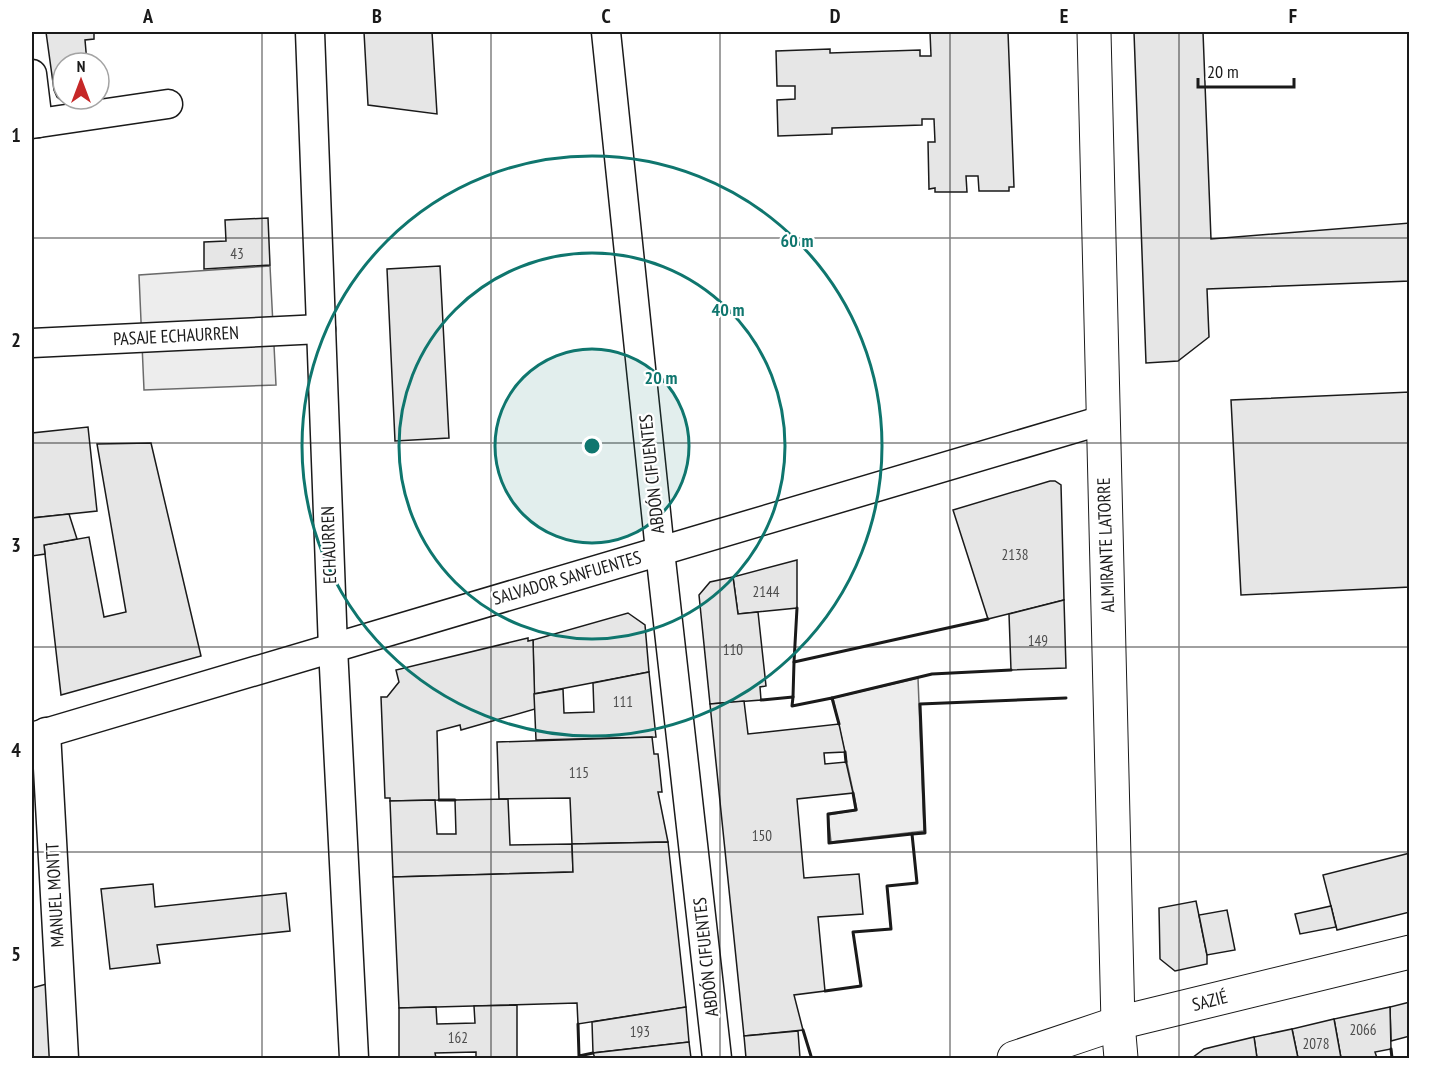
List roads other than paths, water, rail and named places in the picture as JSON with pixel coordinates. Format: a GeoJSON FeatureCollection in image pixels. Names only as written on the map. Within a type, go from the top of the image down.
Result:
{"type":"FeatureCollection","features":[{"type":"Feature","properties":{"kind":"main road","name":"ALMIRANTE LATORRE"},"geometry":{"type":"LineString","coordinates":[[1094,32],[1120,1059]]}},
{"type":"Feature","properties":{"kind":"main road","name":"SAZIÉ"},"geometry":{"type":"LineString","coordinates":[[1014,1059],[1118,1023],[1410,952]]}},
{"type":"Feature","properties":{"kind":"street","name":"ECHAURREN"},"geometry":{"type":"LineString","coordinates":[[310,32],[333,648],[354,1059]]}},
{"type":"Feature","properties":{"kind":"street","name":"ABDÓN CIFUENTES"},"geometry":{"type":"LineString","coordinates":[[606,32],[660,551],[717,1059]]}},
{"type":"Feature","properties":{"kind":"street"},"geometry":{"type":"LineString","coordinates":[[32,74],[34,123],[168,104]]}},
{"type":"Feature","properties":{"kind":"street","name":"PASAJE ECHAURREN"},"geometry":{"type":"LineString","coordinates":[[32,343],[321,328]]}},
{"type":"Feature","properties":{"kind":"street","name":"SALVADOR SANFUENTES"},"geometry":{"type":"LineString","coordinates":[[39,735],[1103,420]]}},
{"type":"Feature","properties":{"kind":"street","name":"MANUEL MONTT"},"geometry":{"type":"LineString","coordinates":[[39,735],[64,1059]]}}]}
